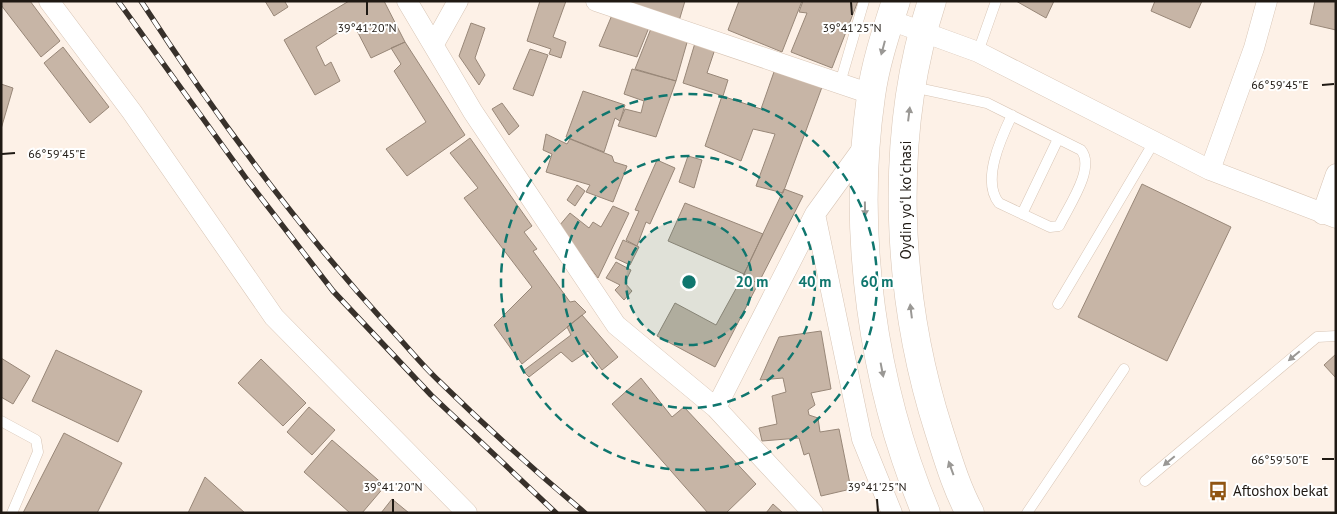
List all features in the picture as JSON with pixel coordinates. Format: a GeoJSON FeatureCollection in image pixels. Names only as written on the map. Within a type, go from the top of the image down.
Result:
{"type":"FeatureCollection","features":[{"type":"Feature","properties":{"kind":"main road","name":"Oydin yoʻl koʻchasi"},"geometry":{"type":"LineString","coordinates":[[932,1],[922,32],[912,86],[905,149],[906,274],[914,338],[930,401],[950,464],[970,513]]}},
{"type":"Feature","properties":{"kind":"main road"},"geometry":{"type":"LineString","coordinates":[[893,11],[871,94],[865,145],[868,274],[876,338],[888,402],[908,469],[926,513]]}},
{"type":"Feature","properties":{"kind":"street"},"geometry":{"type":"LineString","coordinates":[[50,1],[132,112],[274,317],[467,513]]}},
{"type":"Feature","properties":{"kind":"street"},"geometry":{"type":"LineString","coordinates":[[407,1],[473,112],[616,325],[716,408],[813,513]]}},
{"type":"Feature","properties":{"kind":"street"},"geometry":{"type":"LineString","coordinates":[[434,44],[458,1]]}},
{"type":"Feature","properties":{"kind":"street"},"geometry":{"type":"LineString","coordinates":[[596,1],[871,94]]}},
{"type":"Feature","properties":{"kind":"street"},"geometry":{"type":"LineString","coordinates":[[1210,170],[1254,48],[1267,1]]}},
{"type":"Feature","properties":{"kind":"street"},"geometry":{"type":"LineString","coordinates":[[893,11],[922,32],[978,52],[1210,170],[1329,216],[1336,174]]}},
{"type":"Feature","properties":{"kind":"street"},"geometry":{"type":"LineString","coordinates":[[716,408],[815,214],[865,145]]}},
{"type":"Feature","properties":{"kind":"street"},"geometry":{"type":"LineString","coordinates":[[815,214],[862,439],[892,513]]}},
{"type":"Feature","properties":{"kind":"lane"},"geometry":{"type":"LineString","coordinates":[[840,84],[864,1]]}},
{"type":"Feature","properties":{"kind":"lane"},"geometry":{"type":"LineString","coordinates":[[978,52],[996,1]]}},
{"type":"Feature","properties":{"kind":"lane"},"geometry":{"type":"LineString","coordinates":[[912,86],[987,103],[1012,115],[1081,150],[1085,154],[1087,166],[1083,179],[1058,226],[1050,228],[999,203],[994,196],[991,182],[995,162],[1012,115]]}},
{"type":"Feature","properties":{"kind":"lane"},"geometry":{"type":"LineString","coordinates":[[1022,214],[1058,139]]}},
{"type":"Feature","properties":{"kind":"lane"},"geometry":{"type":"LineString","coordinates":[[1058,304],[1154,142]]}},
{"type":"Feature","properties":{"kind":"lane"},"geometry":{"type":"LineString","coordinates":[[1145,481],[1317,338],[1336,336]]}},
{"type":"Feature","properties":{"kind":"lane"},"geometry":{"type":"LineString","coordinates":[[1027,513],[1124,369]]}},
{"type":"Feature","properties":{"kind":"lane"},"geometry":{"type":"LineString","coordinates":[[1,421],[36,440],[38,452],[12,513]]}},
{"type":"Feature","properties":{"kind":"building"},"geometry":{"type":"Polygon","coordinates":[[[1,1],[30,1],[60,41],[41,57],[1,5],[1,1]]]}},
{"type":"Feature","properties":{"kind":"building"},"geometry":{"type":"Polygon","coordinates":[[[265,1],[287,1],[285,2],[288,7],[274,16],[265,1]]]}},
{"type":"Feature","properties":{"kind":"building"},"geometry":{"type":"Polygon","coordinates":[[[349,1],[384,1],[405,42],[371,58],[353,23],[316,47],[325,66],[331,62],[340,81],[315,95],[284,40],[349,1]]]}},
{"type":"Feature","properties":{"kind":"building"},"geometry":{"type":"Polygon","coordinates":[[[540,1],[566,1],[553,37],[566,42],[561,58],[549,54],[551,49],[527,41],[540,1]]]}},
{"type":"Feature","properties":{"kind":"building"},"geometry":{"type":"Polygon","coordinates":[[[627,1],[685,1],[679,21],[627,1]]]}},
{"type":"Feature","properties":{"kind":"building"},"geometry":{"type":"Polygon","coordinates":[[[739,1],[802,1],[782,52],[728,30],[739,1]]]}},
{"type":"Feature","properties":{"kind":"building"},"geometry":{"type":"Polygon","coordinates":[[[803,1],[858,1],[832,68],[791,52],[807,13],[799,12],[803,1]]]}},
{"type":"Feature","properties":{"kind":"building"},"geometry":{"type":"Polygon","coordinates":[[[1016,1],[1054,1],[1046,18],[1016,1]]]}},
{"type":"Feature","properties":{"kind":"building"},"geometry":{"type":"Polygon","coordinates":[[[1155,1],[1202,1],[1190,28],[1151,11],[1155,1]]]}},
{"type":"Feature","properties":{"kind":"building"},"geometry":{"type":"Polygon","coordinates":[[[1315,1],[1336,1],[1336,30],[1310,24],[1315,1]]]}},
{"type":"Feature","properties":{"kind":"building"},"geometry":{"type":"Polygon","coordinates":[[[612,15],[650,25],[637,57],[599,46],[612,15]]]}},
{"type":"Feature","properties":{"kind":"building"},"geometry":{"type":"Polygon","coordinates":[[[471,23],[485,28],[475,58],[485,75],[479,85],[459,56],[471,23]]]}},
{"type":"Feature","properties":{"kind":"building"},"geometry":{"type":"Polygon","coordinates":[[[652,26],[688,39],[676,81],[635,69],[652,26]]]}},
{"type":"Feature","properties":{"kind":"building"},"geometry":{"type":"Polygon","coordinates":[[[405,42],[465,135],[407,176],[386,149],[426,122],[394,71],[401,64],[391,48],[405,42]]]}},
{"type":"Feature","properties":{"kind":"building"},"geometry":{"type":"Polygon","coordinates":[[[695,43],[715,49],[707,73],[728,80],[723,96],[683,83],[695,43]]]}},
{"type":"Feature","properties":{"kind":"building"},"geometry":{"type":"Polygon","coordinates":[[[63,47],[109,107],[90,123],[44,63],[63,47]]]}},
{"type":"Feature","properties":{"kind":"building"},"geometry":{"type":"Polygon","coordinates":[[[530,49],[548,55],[533,96],[513,89],[530,49]]]}},
{"type":"Feature","properties":{"kind":"building"},"geometry":{"type":"Polygon","coordinates":[[[632,69],[676,81],[656,137],[618,126],[625,109],[641,113],[644,101],[624,94],[632,69]]]}},
{"type":"Feature","properties":{"kind":"building"},"geometry":{"type":"Polygon","coordinates":[[[775,69],[822,87],[783,193],[756,186],[775,134],[753,129],[741,161],[705,146],[722,96],[761,109],[775,69]]]}},
{"type":"Feature","properties":{"kind":"building"},"geometry":{"type":"Polygon","coordinates":[[[1,84],[13,88],[1,129],[1,84]]]}},
{"type":"Feature","properties":{"kind":"building"},"geometry":{"type":"Polygon","coordinates":[[[583,91],[625,105],[620,121],[615,118],[604,152],[566,137],[583,91]]]}},
{"type":"Feature","properties":{"kind":"building"},"geometry":{"type":"Polygon","coordinates":[[[502,103],[519,126],[509,135],[492,109],[502,103]]]}},
{"type":"Feature","properties":{"kind":"building"},"geometry":{"type":"Polygon","coordinates":[[[546,134],[567,144],[570,139],[612,156],[614,162],[627,166],[613,202],[586,192],[590,185],[546,172],[552,154],[543,150],[546,134]]]}},
{"type":"Feature","properties":{"kind":"building"},"geometry":{"type":"Polygon","coordinates":[[[470,138],[532,226],[524,232],[537,249],[533,251],[570,302],[575,301],[586,312],[522,364],[494,325],[532,287],[464,198],[478,188],[450,153],[470,138]]]}},
{"type":"Feature","properties":{"kind":"building"},"geometry":{"type":"Polygon","coordinates":[[[688,156],[702,160],[694,188],[679,182],[688,156]]]}},
{"type":"Feature","properties":{"kind":"building"},"geometry":{"type":"Polygon","coordinates":[[[657,160],[675,168],[650,224],[646,222],[637,246],[626,240],[639,211],[635,210],[657,160]]]}},
{"type":"Feature","properties":{"kind":"building"},"geometry":{"type":"Polygon","coordinates":[[[1142,184],[1231,227],[1167,361],[1078,317],[1142,184]]]}},
{"type":"Feature","properties":{"kind":"building"},"geometry":{"type":"Polygon","coordinates":[[[577,185],[585,191],[575,206],[567,200],[577,185]]]}},
{"type":"Feature","properties":{"kind":"building"},"geometry":{"type":"Polygon","coordinates":[[[784,189],[803,196],[758,284],[744,274],[784,189]]]}},
{"type":"Feature","properties":{"kind":"building"},"geometry":{"type":"Polygon","coordinates":[[[685,203],[763,234],[744,274],[668,241],[685,203]]]}},
{"type":"Feature","properties":{"kind":"building"},"geometry":{"type":"Polygon","coordinates":[[[613,206],[629,213],[598,278],[559,226],[570,213],[589,228],[593,222],[601,227],[613,206]]]}},
{"type":"Feature","properties":{"kind":"building"},"geometry":{"type":"Polygon","coordinates":[[[623,240],[639,247],[630,265],[615,258],[623,240]]]}},
{"type":"Feature","properties":{"kind":"building"},"geometry":{"type":"Polygon","coordinates":[[[616,262],[631,270],[625,283],[632,291],[624,300],[615,290],[620,285],[606,278],[616,262]]]}},
{"type":"Feature","properties":{"kind":"building"},"geometry":{"type":"Polygon","coordinates":[[[744,274],[758,284],[715,367],[657,336],[675,303],[716,325],[744,274]]]}},
{"type":"Feature","properties":{"kind":"building"},"geometry":{"type":"Polygon","coordinates":[[[582,315],[618,357],[602,370],[588,351],[572,362],[561,352],[529,377],[523,371],[571,335],[567,327],[582,315]]]}},
{"type":"Feature","properties":{"kind":"building"},"geometry":{"type":"Polygon","coordinates":[[[821,331],[831,389],[811,393],[815,405],[808,410],[809,415],[818,418],[820,432],[839,429],[851,489],[821,496],[809,453],[804,455],[799,438],[762,441],[759,428],[777,424],[772,396],[786,392],[783,378],[760,380],[779,337],[821,331]]]}},
{"type":"Feature","properties":{"kind":"building"},"geometry":{"type":"Polygon","coordinates":[[[56,350],[142,391],[118,442],[32,401],[56,350]]]}},
{"type":"Feature","properties":{"kind":"building"},"geometry":{"type":"Polygon","coordinates":[[[1336,354],[1336,378],[1324,365],[1336,354]]]}},
{"type":"Feature","properties":{"kind":"building"},"geometry":{"type":"Polygon","coordinates":[[[1,358],[30,376],[13,404],[1,397],[1,358]]]}},
{"type":"Feature","properties":{"kind":"building"},"geometry":{"type":"Polygon","coordinates":[[[261,359],[306,403],[283,426],[238,383],[261,359]]]}},
{"type":"Feature","properties":{"kind":"building"},"geometry":{"type":"Polygon","coordinates":[[[641,378],[672,417],[684,407],[756,484],[726,513],[708,513],[612,404],[641,378]]]}},
{"type":"Feature","properties":{"kind":"building"},"geometry":{"type":"Polygon","coordinates":[[[309,407],[335,430],[312,455],[287,432],[309,407]]]}},
{"type":"Feature","properties":{"kind":"building"},"geometry":{"type":"Polygon","coordinates":[[[64,433],[122,463],[97,513],[23,513],[64,433]]]}},
{"type":"Feature","properties":{"kind":"building"},"geometry":{"type":"Polygon","coordinates":[[[332,440],[385,486],[362,513],[350,513],[304,472],[332,440]]]}},
{"type":"Feature","properties":{"kind":"building"},"geometry":{"type":"Polygon","coordinates":[[[205,477],[245,513],[188,513],[205,477]]]}},
{"type":"Feature","properties":{"kind":"building"},"geometry":{"type":"Polygon","coordinates":[[[392,499],[409,513],[381,513],[392,499]]]}},
{"type":"Feature","properties":{"kind":"building"},"geometry":{"type":"Polygon","coordinates":[[[773,504],[783,513],[766,513],[773,504]]]}},
{"type":"Feature","properties":{"kind":"railway"},"geometry":{"type":"LineString","coordinates":[[118,1],[248,181],[333,291],[431,395],[556,513]]}},
{"type":"Feature","properties":{"kind":"railway"},"geometry":{"type":"LineString","coordinates":[[141,1],[227,127],[289,209],[354,288],[439,381],[585,513]]}},
{"type":"Feature","properties":{"kind":"place","name":"Aftoshox bekat"},"geometry":{"type":"Point","coordinates":[1218,491]}}]}
